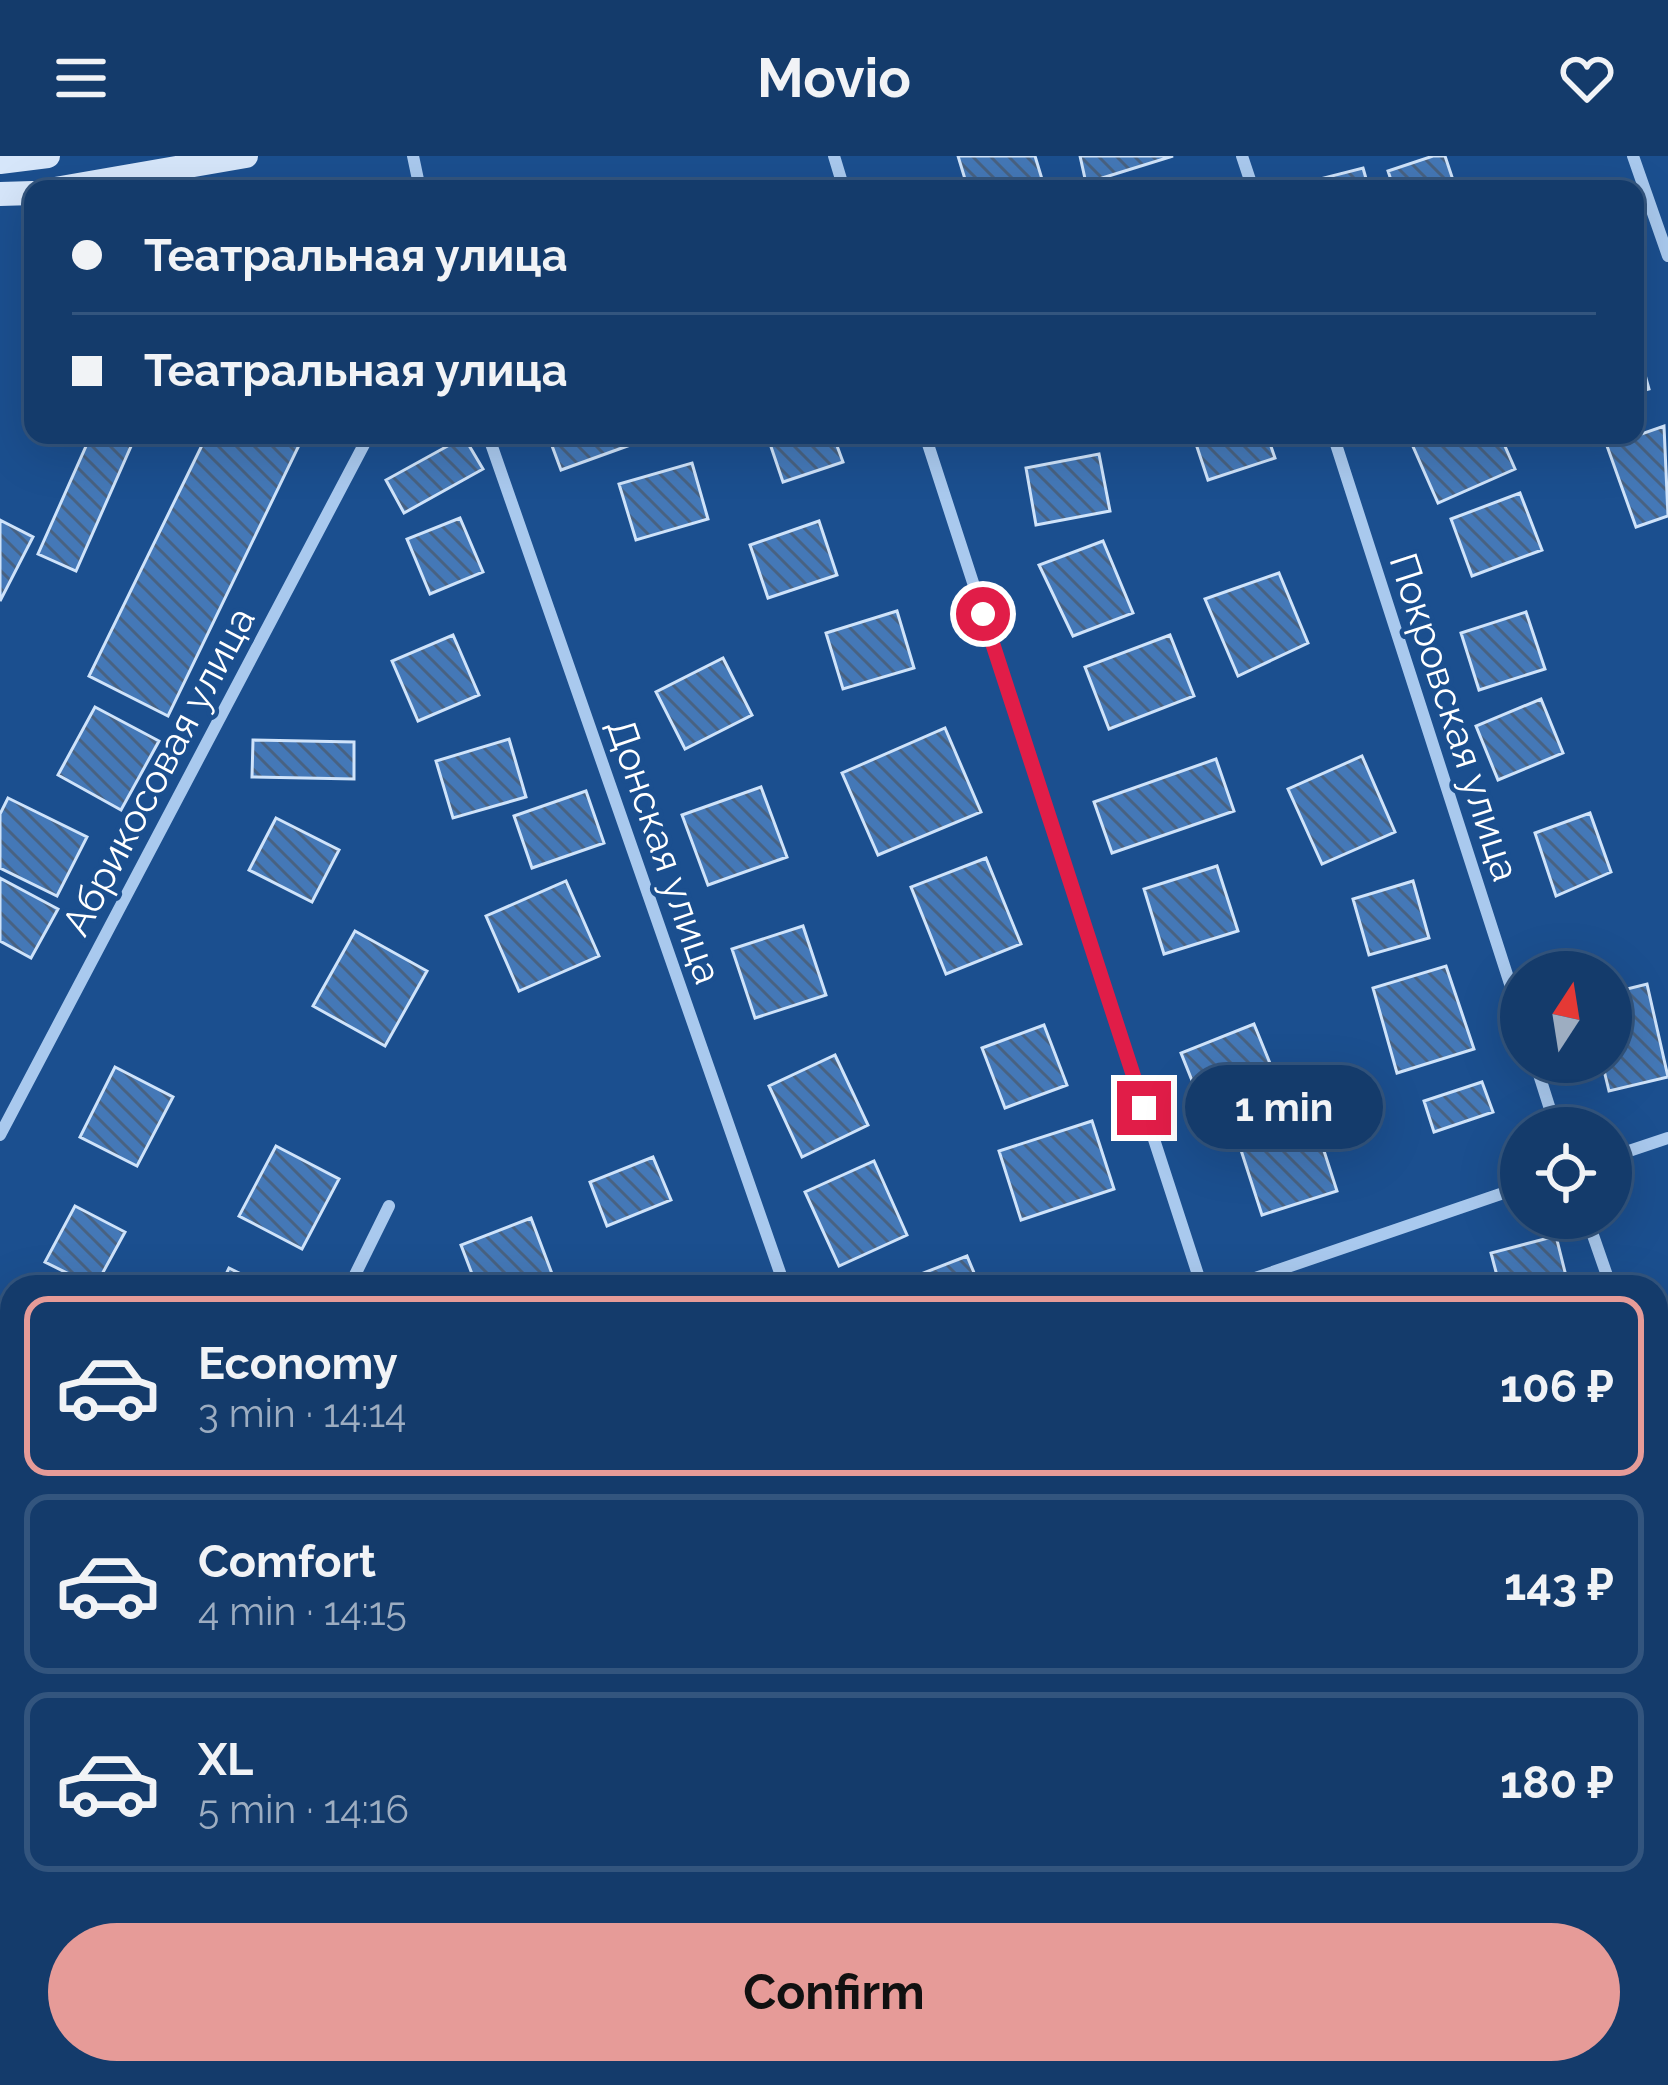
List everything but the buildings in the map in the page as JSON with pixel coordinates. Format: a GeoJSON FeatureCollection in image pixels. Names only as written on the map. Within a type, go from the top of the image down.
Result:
{"type":"FeatureCollection","features":[{"type":"Feature","properties":{"kind":"main road"},"geometry":{"type":"LineString","coordinates":[[0,162],[48,156]]}},
{"type":"Feature","properties":{"kind":"main road"},"geometry":{"type":"LineString","coordinates":[[108,180],[246,156]]}},
{"type":"Feature","properties":{"kind":"street"},"geometry":{"type":"LineString","coordinates":[[1644,187],[1668,256]]}},
{"type":"Feature","properties":{"kind":"street","name":"Абрикосовая улица"},"geometry":{"type":"LineString","coordinates":[[0,1135],[364,444]]}},
{"type":"Feature","properties":{"kind":"street","name":"Донская улица"},"geometry":{"type":"LineString","coordinates":[[491,444],[781,1275]]}},
{"type":"Feature","properties":{"kind":"street"},"geometry":{"type":"LineString","coordinates":[[928,444],[1198,1275]]}},
{"type":"Feature","properties":{"kind":"street","name":"Покровская улица"},"geometry":{"type":"LineString","coordinates":[[1336,444],[1500,953]]}},
{"type":"Feature","properties":{"kind":"street"},"geometry":{"type":"LineString","coordinates":[[1632,1149],[1668,1138]]}},
{"type":"Feature","properties":{"kind":"street"},"geometry":{"type":"LineString","coordinates":[[1264,1275],[1500,1194]]}},
{"type":"Feature","properties":{"kind":"street"},"geometry":{"type":"LineString","coordinates":[[355,1275],[389,1206]]}},
{"type":"Feature","properties":{"kind":"street"},"geometry":{"type":"LineString","coordinates":[[1594,1239],[1607,1275]]}},
{"type":"Feature","properties":{"kind":"route"},"geometry":{"type":"LineString","coordinates":[[983,614],[1144,1108]]}}]}
